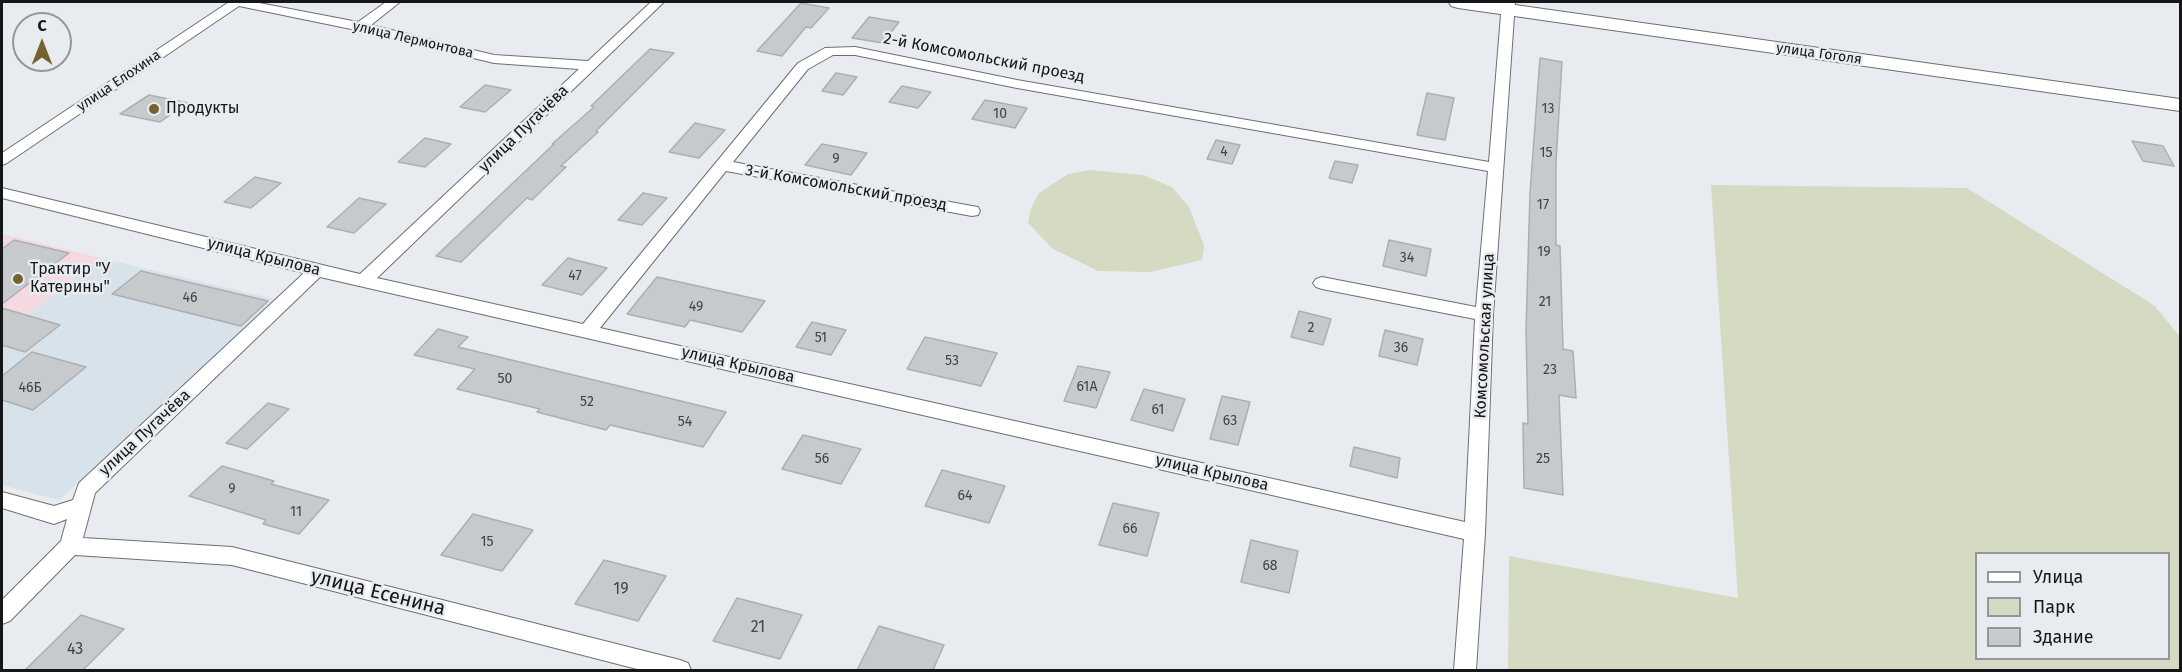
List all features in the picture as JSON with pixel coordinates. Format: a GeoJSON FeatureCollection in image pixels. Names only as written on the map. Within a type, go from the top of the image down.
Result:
{"type":"FeatureCollection","features":[{"type":"Feature","properties":{"kind":"street","name":"улица Лермонтова"},"geometry":{"type":"LineString","coordinates":[[237,2],[361,27],[494,59],[590,65]]}},
{"type":"Feature","properties":{"kind":"street","name":"улица Елохина"},"geometry":{"type":"LineString","coordinates":[[2,160],[237,2]]}},
{"type":"Feature","properties":{"kind":"street"},"geometry":{"type":"LineString","coordinates":[[361,27],[394,2]]}},
{"type":"Feature","properties":{"kind":"street","name":"улица Пугачёва"},"geometry":{"type":"LineString","coordinates":[[363,281],[658,2]]}},
{"type":"Feature","properties":{"kind":"street","name":"улица Гоголя"},"geometry":{"type":"LineString","coordinates":[[1458,2],[1509,5],[2181,105]]}},
{"type":"Feature","properties":{"kind":"street","name":"Комсомольская улица"},"geometry":{"type":"LineString","coordinates":[[1465,670],[1475,533],[1484,315],[1509,5]]}},
{"type":"Feature","properties":{"kind":"street","name":"2-й Комсомольский проезд"},"geometry":{"type":"LineString","coordinates":[[587,331],[803,66],[830,51],[855,51],[1017,84],[1497,168]]}},
{"type":"Feature","properties":{"kind":"street","name":"3-й Комсомольский проезд"},"geometry":{"type":"LineString","coordinates":[[721,165],[972,211]]}},
{"type":"Feature","properties":{"kind":"street","name":"улица Крылова"},"geometry":{"type":"LineString","coordinates":[[2,193],[363,281],[1475,533]]}},
{"type":"Feature","properties":{"kind":"street","name":"улица Пугачёва"},"geometry":{"type":"LineString","coordinates":[[2,614],[70,546],[86,489],[317,270]]}},
{"type":"Feature","properties":{"kind":"street"},"geometry":{"type":"LineString","coordinates":[[1322,283],[1484,315]]}},
{"type":"Feature","properties":{"kind":"street"},"geometry":{"type":"LineString","coordinates":[[2,500],[54,515],[81,506]]}},
{"type":"Feature","properties":{"kind":"street","name":"улица Есенина"},"geometry":{"type":"LineString","coordinates":[[70,546],[232,556],[680,670]]}},
{"type":"Feature","properties":{"kind":"shaded area"},"geometry":{"type":"Polygon","coordinates":[[[2,234],[101,258],[2,335],[2,234]]]}},
{"type":"Feature","properties":{"kind":"shaded area"},"geometry":{"type":"Polygon","coordinates":[[[101,258],[274,299],[59,500],[2,485],[2,335],[101,258]]]}},
{"type":"Feature","properties":{"kind":"green space"},"geometry":{"type":"Polygon","coordinates":[[[1089,170],[1143,175],[1172,187],[1189,207],[1204,245],[1202,260],[1150,272],[1098,271],[1053,249],[1028,223],[1031,209],[1038,194],[1068,174],[1089,170]]]}},
{"type":"Feature","properties":{"kind":"green space"},"geometry":{"type":"Polygon","coordinates":[[[1711,185],[1967,188],[2155,306],[2180,337],[2180,670],[1508,670],[1509,556],[1738,598],[1711,185]]]}},
{"type":"Feature","properties":{"kind":"building"},"geometry":{"type":"Polygon","coordinates":[[[801,3],[829,8],[811,28],[806,27],[782,56],[757,51],[801,3]]]}},
{"type":"Feature","properties":{"kind":"building"},"geometry":{"type":"Polygon","coordinates":[[[869,17],[899,22],[883,43],[852,38],[869,17]]]}},
{"type":"Feature","properties":{"kind":"building"},"geometry":{"type":"Polygon","coordinates":[[[650,49],[674,53],[596,131],[598,132],[561,166],[566,167],[532,200],[527,198],[461,262],[436,256],[554,144],[552,144],[594,107],[591,106],[650,49]]]}},
{"type":"Feature","properties":{"kind":"building"},"geometry":{"type":"Polygon","coordinates":[[[1540,58],[1562,62],[1556,162],[1556,245],[1560,246],[1563,349],[1573,351],[1576,398],[1559,395],[1563,495],[1524,488],[1523,423],[1528,424],[1526,330],[1530,193],[1540,58]]]}},
{"type":"Feature","properties":{"kind":"building"},"geometry":{"type":"Polygon","coordinates":[[[836,73],[857,77],[843,95],[822,91],[836,73]]]}},
{"type":"Feature","properties":{"kind":"building"},"geometry":{"type":"Polygon","coordinates":[[[485,85],[511,90],[485,112],[460,107],[485,85]]]}},
{"type":"Feature","properties":{"kind":"building"},"geometry":{"type":"Polygon","coordinates":[[[902,86],[931,92],[918,108],[889,102],[902,86]]]}},
{"type":"Feature","properties":{"kind":"building"},"geometry":{"type":"Polygon","coordinates":[[[1427,93],[1454,98],[1445,140],[1417,135],[1427,93]]]}},
{"type":"Feature","properties":{"kind":"building","name":"Продукты"},"geometry":{"type":"Polygon","coordinates":[[[149,95],[188,103],[160,122],[120,114],[149,95]]]}},
{"type":"Feature","properties":{"kind":"building"},"geometry":{"type":"Polygon","coordinates":[[[985,100],[1027,108],[1015,128],[972,119],[985,100]]]}},
{"type":"Feature","properties":{"kind":"building"},"geometry":{"type":"Polygon","coordinates":[[[695,123],[725,130],[699,158],[669,152],[695,123]]]}},
{"type":"Feature","properties":{"kind":"building"},"geometry":{"type":"Polygon","coordinates":[[[425,138],[451,144],[425,167],[398,162],[425,138]]]}},
{"type":"Feature","properties":{"kind":"building"},"geometry":{"type":"Polygon","coordinates":[[[1216,140],[1240,145],[1232,164],[1207,159],[1216,140]]]}},
{"type":"Feature","properties":{"kind":"building"},"geometry":{"type":"Polygon","coordinates":[[[2132,141],[2163,146],[2174,166],[2143,161],[2132,141]]]}},
{"type":"Feature","properties":{"kind":"building"},"geometry":{"type":"Polygon","coordinates":[[[822,144],[867,153],[851,175],[805,165],[822,144]]]}},
{"type":"Feature","properties":{"kind":"building"},"geometry":{"type":"Polygon","coordinates":[[[1335,161],[1358,165],[1352,183],[1329,178],[1335,161]]]}},
{"type":"Feature","properties":{"kind":"building"},"geometry":{"type":"Polygon","coordinates":[[[255,177],[281,183],[251,208],[224,202],[255,177]]]}},
{"type":"Feature","properties":{"kind":"building"},"geometry":{"type":"Polygon","coordinates":[[[643,193],[667,198],[642,225],[618,220],[643,193]]]}},
{"type":"Feature","properties":{"kind":"building"},"geometry":{"type":"Polygon","coordinates":[[[359,198],[386,204],[354,233],[327,227],[359,198]]]}},
{"type":"Feature","properties":{"kind":"building","name":"Трактир \"У Катерины\""},"geometry":{"type":"Polygon","coordinates":[[[14,240],[69,253],[2,304],[2,249],[14,240]]]}},
{"type":"Feature","properties":{"kind":"building"},"geometry":{"type":"Polygon","coordinates":[[[1389,240],[1431,249],[1426,276],[1383,266],[1389,240]]]}},
{"type":"Feature","properties":{"kind":"building"},"geometry":{"type":"Polygon","coordinates":[[[568,258],[607,268],[582,295],[542,285],[568,258]]]}},
{"type":"Feature","properties":{"kind":"building"},"geometry":{"type":"Polygon","coordinates":[[[141,271],[268,301],[241,326],[112,294],[141,271]]]}},
{"type":"Feature","properties":{"kind":"building"},"geometry":{"type":"Polygon","coordinates":[[[657,277],[765,301],[742,332],[690,320],[685,327],[627,314],[657,277]]]}},
{"type":"Feature","properties":{"kind":"building"},"geometry":{"type":"Polygon","coordinates":[[[2,308],[60,325],[25,352],[2,345],[2,308]]]}},
{"type":"Feature","properties":{"kind":"building"},"geometry":{"type":"Polygon","coordinates":[[[1299,311],[1331,319],[1323,345],[1291,337],[1299,311]]]}},
{"type":"Feature","properties":{"kind":"building"},"geometry":{"type":"Polygon","coordinates":[[[812,322],[846,330],[831,355],[796,347],[812,322]]]}},
{"type":"Feature","properties":{"kind":"building"},"geometry":{"type":"Polygon","coordinates":[[[438,329],[468,337],[458,347],[726,412],[703,447],[610,425],[606,430],[537,412],[540,409],[457,389],[475,369],[414,355],[438,329]]]}},
{"type":"Feature","properties":{"kind":"building"},"geometry":{"type":"Polygon","coordinates":[[[1385,330],[1423,339],[1417,365],[1379,356],[1385,330]]]}},
{"type":"Feature","properties":{"kind":"building"},"geometry":{"type":"Polygon","coordinates":[[[925,337],[997,353],[981,386],[907,369],[925,337]]]}},
{"type":"Feature","properties":{"kind":"building"},"geometry":{"type":"Polygon","coordinates":[[[32,352],[86,367],[33,410],[2,400],[2,376],[32,352]]]}},
{"type":"Feature","properties":{"kind":"building"},"geometry":{"type":"Polygon","coordinates":[[[1078,366],[1110,372],[1096,408],[1064,401],[1078,366]]]}},
{"type":"Feature","properties":{"kind":"building"},"geometry":{"type":"Polygon","coordinates":[[[1144,389],[1185,399],[1173,431],[1131,420],[1144,389]]]}},
{"type":"Feature","properties":{"kind":"building"},"geometry":{"type":"Polygon","coordinates":[[[1222,396],[1250,402],[1238,445],[1210,439],[1222,396]]]}},
{"type":"Feature","properties":{"kind":"building"},"geometry":{"type":"Polygon","coordinates":[[[268,403],[289,409],[247,449],[226,443],[268,403]]]}},
{"type":"Feature","properties":{"kind":"building"},"geometry":{"type":"Polygon","coordinates":[[[803,435],[861,449],[841,484],[782,469],[803,435]]]}},
{"type":"Feature","properties":{"kind":"building"},"geometry":{"type":"Polygon","coordinates":[[[1354,447],[1400,458],[1397,478],[1350,466],[1354,447]]]}},
{"type":"Feature","properties":{"kind":"building"},"geometry":{"type":"Polygon","coordinates":[[[222,466],[274,481],[271,484],[329,500],[299,534],[263,524],[266,520],[189,496],[222,466]]]}},
{"type":"Feature","properties":{"kind":"building"},"geometry":{"type":"Polygon","coordinates":[[[942,470],[1005,486],[989,523],[925,506],[942,470]]]}},
{"type":"Feature","properties":{"kind":"building"},"geometry":{"type":"Polygon","coordinates":[[[1113,503],[1159,513],[1147,556],[1099,545],[1113,503]]]}},
{"type":"Feature","properties":{"kind":"building"},"geometry":{"type":"Polygon","coordinates":[[[473,514],[533,530],[502,571],[441,555],[473,514]]]}},
{"type":"Feature","properties":{"kind":"building"},"geometry":{"type":"Polygon","coordinates":[[[1251,540],[1298,551],[1289,593],[1241,582],[1251,540]]]}},
{"type":"Feature","properties":{"kind":"building"},"geometry":{"type":"Polygon","coordinates":[[[604,560],[666,576],[638,621],[575,604],[604,560]]]}},
{"type":"Feature","properties":{"kind":"building"},"geometry":{"type":"Polygon","coordinates":[[[737,598],[802,615],[780,659],[713,641],[737,598]]]}},
{"type":"Feature","properties":{"kind":"building"},"geometry":{"type":"Polygon","coordinates":[[[81,615],[124,629],[83,670],[25,670],[81,615]]]}},
{"type":"Feature","properties":{"kind":"building"},"geometry":{"type":"Polygon","coordinates":[[[879,626],[944,645],[933,670],[857,670],[879,626]]]}},
{"type":"Feature","properties":{"kind":"place","name":"Продукты"},"geometry":{"type":"Point","coordinates":[154,109]}},
{"type":"Feature","properties":{"kind":"place","name":"Трактир \"У Катерины\""},"geometry":{"type":"Point","coordinates":[18,279]}}]}
